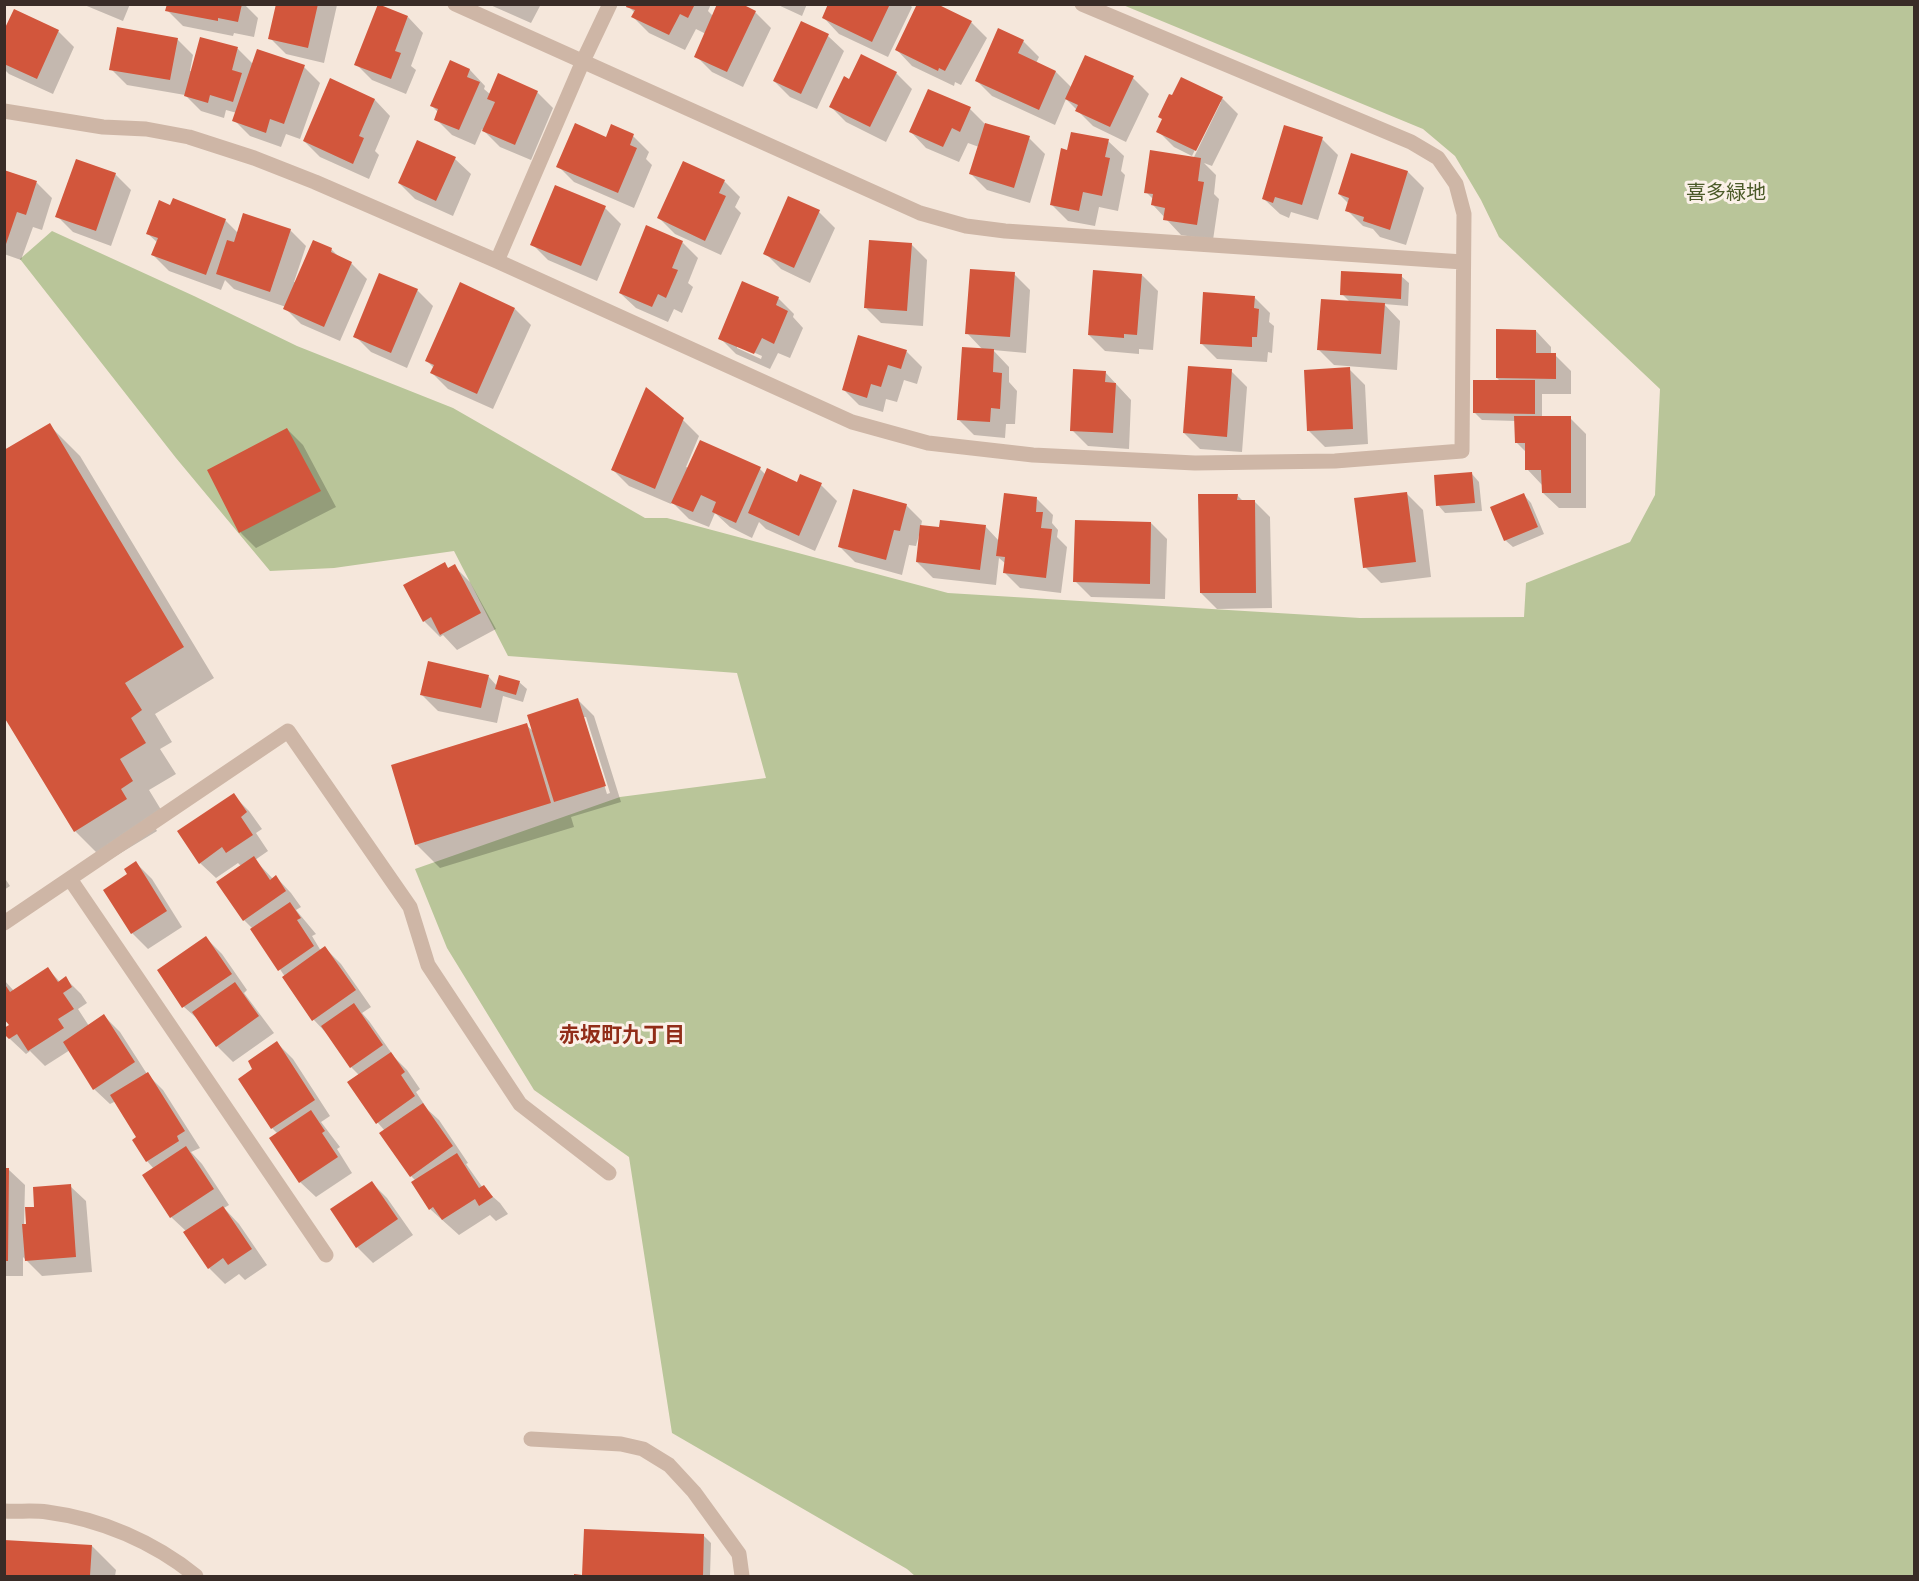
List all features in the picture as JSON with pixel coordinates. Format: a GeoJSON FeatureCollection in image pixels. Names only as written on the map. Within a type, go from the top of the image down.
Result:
{"type":"FeatureCollection","features":[{"type":"Feature","properties":{"kind":"street"},"geometry":{"type":"LineString","coordinates":[[455,4],[920,213],[966,226],[1005,231],[1463,262]]}},
{"type":"Feature","properties":{"kind":"street"},"geometry":{"type":"LineString","coordinates":[[497,261],[610,4]]}},
{"type":"Feature","properties":{"kind":"street"},"geometry":{"type":"LineString","coordinates":[[4,111],[103,127],[146,129],[189,137],[254,159],[315,182],[497,261],[852,422],[928,443],[1033,455],[1195,464],[1335,461],[1462,451],[1464,214],[1456,184],[1438,158],[1411,142],[1082,4]]}},
{"type":"Feature","properties":{"kind":"street"},"geometry":{"type":"LineString","coordinates":[[4,923],[288,731],[410,907],[428,965],[520,1104],[609,1173]]}},
{"type":"Feature","properties":{"kind":"street"},"geometry":{"type":"LineString","coordinates":[[70,879],[326,1255]]}},
{"type":"Feature","properties":{"kind":"street"},"geometry":{"type":"LineString","coordinates":[[531,1439],[621,1444],[642,1449],[669,1465],[694,1492],[739,1554],[742,1576]]}},
{"type":"Feature","properties":{"kind":"street"},"geometry":{"type":"LineString","coordinates":[[4,1511],[46,1512],[91,1522],[137,1538],[173,1558],[196,1576]]}},
{"type":"Feature","properties":{"kind":"green space","name":"喜多緑地"},"geometry":{"type":"Polygon","coordinates":[[[1123,5],[1914,5],[1914,1576],[915,1576],[907,1569],[672,1433],[629,1157],[534,1090],[447,948],[415,869],[620,797],[766,778],[737,673],[508,656],[454,551],[334,568],[270,571],[176,458],[20,259],[52,231],[297,346],[453,408],[645,518],[667,518],[948,593],[1360,618],[1524,617],[1526,583],[1630,542],[1655,495],[1660,389],[1499,237],[1481,200],[1455,156],[1423,129],[1123,5]]]}},
{"type":"Feature","properties":{"kind":"building"},"geometry":{"type":"Polygon","coordinates":[[[167,4],[242,4],[238,22],[218,18],[218,21],[165,11],[167,4]]]}},
{"type":"Feature","properties":{"kind":"building"},"geometry":{"type":"Polygon","coordinates":[[[276,4],[318,4],[308,48],[268,39],[276,4]]]}},
{"type":"Feature","properties":{"kind":"building"},"geometry":{"type":"Polygon","coordinates":[[[378,4],[408,16],[395,51],[401,53],[391,79],[354,65],[378,4]]]}},
{"type":"Feature","properties":{"kind":"building"},"geometry":{"type":"Polygon","coordinates":[[[627,4],[695,4],[688,18],[680,14],[669,35],[631,17],[635,10],[626,7],[627,4]]]}},
{"type":"Feature","properties":{"kind":"building"},"geometry":{"type":"Polygon","coordinates":[[[717,4],[742,4],[756,11],[727,72],[694,57],[717,4]]]}},
{"type":"Feature","properties":{"kind":"building"},"geometry":{"type":"Polygon","coordinates":[[[828,4],[890,4],[872,42],[822,18],[828,4]]]}},
{"type":"Feature","properties":{"kind":"building"},"geometry":{"type":"Polygon","coordinates":[[[917,4],[937,4],[972,21],[945,71],[939,68],[938,71],[895,50],[917,4]]]}},
{"type":"Feature","properties":{"kind":"building"},"geometry":{"type":"Polygon","coordinates":[[[14,9],[59,30],[37,79],[4,64],[4,30],[14,9]]]}},
{"type":"Feature","properties":{"kind":"building"},"geometry":{"type":"Polygon","coordinates":[[[801,21],[829,34],[801,94],[773,81],[801,21]]]}},
{"type":"Feature","properties":{"kind":"building"},"geometry":{"type":"Polygon","coordinates":[[[117,27],[178,38],[170,80],[109,70],[117,27]]]}},
{"type":"Feature","properties":{"kind":"building"},"geometry":{"type":"Polygon","coordinates":[[[998,28],[1024,40],[1018,53],[1056,71],[1039,110],[975,81],[998,28]]]}},
{"type":"Feature","properties":{"kind":"building"},"geometry":{"type":"Polygon","coordinates":[[[200,37],[238,47],[232,70],[242,73],[233,102],[210,95],[208,103],[184,96],[200,37]]]}},
{"type":"Feature","properties":{"kind":"building"},"geometry":{"type":"Polygon","coordinates":[[[257,49],[305,65],[284,124],[270,119],[266,133],[232,121],[257,49]]]}},
{"type":"Feature","properties":{"kind":"building"},"geometry":{"type":"Polygon","coordinates":[[[861,54],[897,72],[870,127],[829,107],[844,76],[849,79],[861,54]]]}},
{"type":"Feature","properties":{"kind":"building"},"geometry":{"type":"Polygon","coordinates":[[[1085,55],[1134,76],[1110,127],[1075,111],[1078,105],[1065,99],[1085,55]]]}},
{"type":"Feature","properties":{"kind":"building"},"geometry":{"type":"Polygon","coordinates":[[[450,60],[470,69],[467,77],[480,82],[459,130],[434,120],[438,109],[430,106],[450,60]]]}},
{"type":"Feature","properties":{"kind":"building"},"geometry":{"type":"Polygon","coordinates":[[[498,73],[538,91],[515,145],[482,131],[495,102],[487,99],[498,73]]]}},
{"type":"Feature","properties":{"kind":"building"},"geometry":{"type":"Polygon","coordinates":[[[1181,77],[1223,97],[1196,151],[1156,132],[1162,119],[1158,117],[1169,94],[1172,95],[1181,77]]]}},
{"type":"Feature","properties":{"kind":"building"},"geometry":{"type":"Polygon","coordinates":[[[330,78],[375,99],[359,136],[364,138],[353,164],[303,141],[330,78]]]}},
{"type":"Feature","properties":{"kind":"building"},"geometry":{"type":"Polygon","coordinates":[[[928,89],[971,107],[960,132],[952,128],[943,147],[909,132],[928,89]]]}},
{"type":"Feature","properties":{"kind":"building"},"geometry":{"type":"Polygon","coordinates":[[[575,123],[606,137],[611,124],[634,134],[630,145],[637,148],[618,193],[556,167],[575,123]]]}},
{"type":"Feature","properties":{"kind":"building"},"geometry":{"type":"Polygon","coordinates":[[[985,123],[1030,136],[1014,188],[969,174],[985,123]]]}},
{"type":"Feature","properties":{"kind":"building"},"geometry":{"type":"Polygon","coordinates":[[[1284,125],[1323,137],[1302,205],[1275,197],[1273,203],[1262,199],[1284,125]]]}},
{"type":"Feature","properties":{"kind":"building"},"geometry":{"type":"Polygon","coordinates":[[[1071,132],[1109,139],[1105,157],[1110,158],[1102,196],[1083,192],[1079,211],[1050,205],[1061,148],[1067,150],[1071,132]]]}},
{"type":"Feature","properties":{"kind":"building"},"geometry":{"type":"Polygon","coordinates":[[[417,140],[456,157],[436,201],[398,183],[417,140]]]}},
{"type":"Feature","properties":{"kind":"building"},"geometry":{"type":"Polygon","coordinates":[[[1150,150],[1201,158],[1198,181],[1204,182],[1197,225],[1163,220],[1165,208],[1151,205],[1153,194],[1144,193],[1150,150]]]}},
{"type":"Feature","properties":{"kind":"building"},"geometry":{"type":"Polygon","coordinates":[[[1351,153],[1408,171],[1390,230],[1363,221],[1364,217],[1345,211],[1349,198],[1338,194],[1351,153]]]}},
{"type":"Feature","properties":{"kind":"building"},"geometry":{"type":"Polygon","coordinates":[[[76,159],[116,173],[96,231],[55,217],[76,159]]]}},
{"type":"Feature","properties":{"kind":"building"},"geometry":{"type":"Polygon","coordinates":[[[683,161],[725,180],[719,193],[726,196],[705,241],[657,218],[683,161]]]}},
{"type":"Feature","properties":{"kind":"building"},"geometry":{"type":"Polygon","coordinates":[[[4,170],[37,181],[26,215],[17,212],[5,247],[4,170]]]}},
{"type":"Feature","properties":{"kind":"building"},"geometry":{"type":"Polygon","coordinates":[[[555,185],[606,206],[581,266],[530,245],[555,185]]]}},
{"type":"Feature","properties":{"kind":"building"},"geometry":{"type":"Polygon","coordinates":[[[788,196],[820,210],[794,268],[763,254],[788,196]]]}},
{"type":"Feature","properties":{"kind":"building"},"geometry":{"type":"Polygon","coordinates":[[[173,198],[226,219],[206,275],[151,255],[158,238],[146,234],[159,200],[170,205],[173,198]]]}},
{"type":"Feature","properties":{"kind":"building"},"geometry":{"type":"Polygon","coordinates":[[[243,213],[291,229],[270,292],[216,274],[227,240],[234,242],[243,213]]]}},
{"type":"Feature","properties":{"kind":"building"},"geometry":{"type":"Polygon","coordinates":[[[646,225],[683,241],[672,268],[678,270],[666,298],[658,294],[652,307],[619,293],[646,225]]]}},
{"type":"Feature","properties":{"kind":"building"},"geometry":{"type":"Polygon","coordinates":[[[313,240],[332,248],[331,252],[352,262],[324,327],[283,309],[313,240]]]}},
{"type":"Feature","properties":{"kind":"building"},"geometry":{"type":"Polygon","coordinates":[[[869,240],[912,243],[907,311],[864,308],[869,240]]]}},
{"type":"Feature","properties":{"kind":"building"},"geometry":{"type":"Polygon","coordinates":[[[970,269],[1015,272],[1010,337],[965,334],[970,269]]]}},
{"type":"Feature","properties":{"kind":"building"},"geometry":{"type":"Polygon","coordinates":[[[1093,270],[1142,274],[1137,335],[1124,334],[1124,338],[1088,335],[1093,270]]]}},
{"type":"Feature","properties":{"kind":"building"},"geometry":{"type":"Polygon","coordinates":[[[1341,271],[1402,274],[1401,299],[1340,295],[1341,271]]]}},
{"type":"Feature","properties":{"kind":"building"},"geometry":{"type":"Polygon","coordinates":[[[379,273],[418,289],[391,353],[353,337],[379,273]]]}},
{"type":"Feature","properties":{"kind":"building"},"geometry":{"type":"Polygon","coordinates":[[[742,281],[779,297],[776,305],[788,311],[774,344],[762,338],[754,354],[718,339],[742,281]]]}},
{"type":"Feature","properties":{"kind":"building"},"geometry":{"type":"Polygon","coordinates":[[[460,282],[515,308],[477,394],[430,373],[434,365],[425,361],[460,282]]]}},
{"type":"Feature","properties":{"kind":"building"},"geometry":{"type":"Polygon","coordinates":[[[1203,292],[1255,296],[1254,308],[1259,309],[1257,337],[1252,337],[1252,347],[1200,344],[1203,292]]]}},
{"type":"Feature","properties":{"kind":"building"},"geometry":{"type":"Polygon","coordinates":[[[1321,299],[1385,303],[1381,354],[1317,350],[1321,299]]]}},
{"type":"Feature","properties":{"kind":"building"},"geometry":{"type":"Polygon","coordinates":[[[1496,329],[1536,330],[1536,353],[1556,353],[1556,379],[1496,378],[1496,329]]]}},
{"type":"Feature","properties":{"kind":"building"},"geometry":{"type":"Polygon","coordinates":[[[858,335],[907,350],[901,369],[888,365],[881,387],[871,384],[867,398],[842,390],[858,335]]]}},
{"type":"Feature","properties":{"kind":"building"},"geometry":{"type":"Polygon","coordinates":[[[962,347],[994,349],[993,372],[1002,373],[1000,409],[991,408],[990,422],[957,420],[962,347]]]}},
{"type":"Feature","properties":{"kind":"building"},"geometry":{"type":"Polygon","coordinates":[[[1188,366],[1232,369],[1227,437],[1183,433],[1188,366]]]}},
{"type":"Feature","properties":{"kind":"building"},"geometry":{"type":"Polygon","coordinates":[[[1350,367],[1353,429],[1307,431],[1304,370],[1350,367]]]}},
{"type":"Feature","properties":{"kind":"building"},"geometry":{"type":"Polygon","coordinates":[[[1073,369],[1106,371],[1105,382],[1116,383],[1113,433],[1070,431],[1073,369]]]}},
{"type":"Feature","properties":{"kind":"building"},"geometry":{"type":"Polygon","coordinates":[[[1473,380],[1535,380],[1535,414],[1473,413],[1473,380]]]}},
{"type":"Feature","properties":{"kind":"building"},"geometry":{"type":"Polygon","coordinates":[[[646,387],[684,418],[655,489],[611,470],[646,387]]]}},
{"type":"Feature","properties":{"kind":"building"},"geometry":{"type":"Polygon","coordinates":[[[1514,416],[1571,416],[1571,493],[1542,493],[1541,470],[1525,470],[1525,443],[1515,443],[1514,416]]]}},
{"type":"Feature","properties":{"kind":"building"},"geometry":{"type":"Polygon","coordinates":[[[50,423],[184,647],[125,683],[142,710],[131,718],[146,743],[120,759],[133,781],[121,789],[127,799],[74,832],[4,717],[4,450],[50,423]]]}},
{"type":"Feature","properties":{"kind":"building"},"geometry":{"type":"Polygon","coordinates":[[[287,428],[321,491],[239,533],[207,470],[287,428]]]}},
{"type":"Feature","properties":{"kind":"building"},"geometry":{"type":"Polygon","coordinates":[[[700,440],[761,467],[736,523],[712,512],[716,502],[701,495],[693,512],[671,503],[700,440]]]}},
{"type":"Feature","properties":{"kind":"building"},"geometry":{"type":"Polygon","coordinates":[[[767,468],[797,482],[800,474],[822,483],[799,536],[748,513],[767,468]]]}},
{"type":"Feature","properties":{"kind":"building"},"geometry":{"type":"Polygon","coordinates":[[[1472,472],[1475,503],[1436,506],[1434,475],[1472,472]]]}},
{"type":"Feature","properties":{"kind":"building"},"geometry":{"type":"Polygon","coordinates":[[[853,489],[907,504],[900,531],[894,530],[886,560],[838,547],[853,489]]]}},
{"type":"Feature","properties":{"kind":"building"},"geometry":{"type":"Polygon","coordinates":[[[1407,492],[1416,562],[1363,568],[1354,498],[1407,492]]]}},
{"type":"Feature","properties":{"kind":"building"},"geometry":{"type":"Polygon","coordinates":[[[1004,493],[1037,497],[1036,512],[1043,512],[1041,528],[1052,529],[1046,578],[1003,573],[1005,557],[996,556],[1004,493]]]}},
{"type":"Feature","properties":{"kind":"building"},"geometry":{"type":"Polygon","coordinates":[[[1524,493],[1538,527],[1504,541],[1490,507],[1524,493]]]}},
{"type":"Feature","properties":{"kind":"building"},"geometry":{"type":"Polygon","coordinates":[[[1198,494],[1238,494],[1237,500],[1255,500],[1256,593],[1200,593],[1198,494]]]}},
{"type":"Feature","properties":{"kind":"building"},"geometry":{"type":"Polygon","coordinates":[[[940,520],[986,525],[980,570],[916,562],[920,525],[939,527],[940,520]]]}},
{"type":"Feature","properties":{"kind":"building"},"geometry":{"type":"Polygon","coordinates":[[[1075,520],[1151,522],[1150,584],[1073,582],[1075,520]]]}},
{"type":"Feature","properties":{"kind":"building"},"geometry":{"type":"Polygon","coordinates":[[[445,562],[448,568],[455,564],[481,613],[440,635],[431,617],[423,622],[403,585],[445,562]]]}},
{"type":"Feature","properties":{"kind":"building"},"geometry":{"type":"Polygon","coordinates":[[[428,661],[489,675],[481,708],[420,695],[428,661]]]}},
{"type":"Feature","properties":{"kind":"building"},"geometry":{"type":"Polygon","coordinates":[[[499,675],[520,681],[516,695],[495,689],[499,675]]]}},
{"type":"Feature","properties":{"kind":"building"},"geometry":{"type":"Polygon","coordinates":[[[578,698],[606,786],[554,802],[527,715],[578,698]]]}},
{"type":"Feature","properties":{"kind":"building"},"geometry":{"type":"Polygon","coordinates":[[[527,723],[551,803],[415,845],[391,765],[527,723]]]}},
{"type":"Feature","properties":{"kind":"building"},"geometry":{"type":"Polygon","coordinates":[[[234,793],[247,812],[241,817],[253,835],[226,853],[222,847],[199,864],[177,831],[234,793]]]}},
{"type":"Feature","properties":{"kind":"building"},"geometry":{"type":"Polygon","coordinates":[[[254,856],[270,880],[276,875],[286,891],[243,921],[216,882],[254,856]]]}},
{"type":"Feature","properties":{"kind":"building"},"geometry":{"type":"Polygon","coordinates":[[[136,861],[167,911],[131,934],[103,890],[127,874],[124,869],[136,861]]]}},
{"type":"Feature","properties":{"kind":"building"},"geometry":{"type":"Polygon","coordinates":[[[290,902],[301,918],[297,920],[314,946],[278,971],[250,929],[290,902]]]}},
{"type":"Feature","properties":{"kind":"building"},"geometry":{"type":"Polygon","coordinates":[[[206,936],[232,974],[182,1008],[157,970],[206,936]]]}},
{"type":"Feature","properties":{"kind":"building"},"geometry":{"type":"Polygon","coordinates":[[[325,946],[356,990],[312,1021],[282,977],[325,946]]]}},
{"type":"Feature","properties":{"kind":"building"},"geometry":{"type":"Polygon","coordinates":[[[48,967],[58,982],[66,976],[72,987],[63,993],[74,1009],[58,1019],[64,1028],[28,1051],[17,1034],[9,1039],[4,1034],[4,1028],[9,1025],[4,1019],[4,983],[10,992],[48,967]]]}},
{"type":"Feature","properties":{"kind":"building"},"geometry":{"type":"Polygon","coordinates":[[[235,982],[259,1016],[216,1047],[192,1012],[235,982]]]}},
{"type":"Feature","properties":{"kind":"building"},"geometry":{"type":"Polygon","coordinates":[[[354,1003],[383,1045],[350,1068],[321,1026],[354,1003]]]}},
{"type":"Feature","properties":{"kind":"building"},"geometry":{"type":"Polygon","coordinates":[[[104,1014],[135,1062],[93,1090],[63,1042],[104,1014]]]}},
{"type":"Feature","properties":{"kind":"building"},"geometry":{"type":"Polygon","coordinates":[[[277,1041],[315,1100],[271,1129],[238,1079],[252,1069],[248,1061],[277,1041]]]}},
{"type":"Feature","properties":{"kind":"building"},"geometry":{"type":"Polygon","coordinates":[[[391,1052],[405,1072],[401,1075],[415,1096],[376,1124],[347,1082],[391,1052]]]}},
{"type":"Feature","properties":{"kind":"building"},"geometry":{"type":"Polygon","coordinates":[[[148,1072],[185,1131],[177,1136],[179,1141],[146,1162],[132,1140],[136,1137],[110,1095],[148,1072]]]}},
{"type":"Feature","properties":{"kind":"building"},"geometry":{"type":"Polygon","coordinates":[[[423,1103],[453,1146],[410,1177],[379,1133],[423,1103]]]}},
{"type":"Feature","properties":{"kind":"building"},"geometry":{"type":"Polygon","coordinates":[[[311,1110],[325,1131],[322,1133],[338,1157],[299,1183],[269,1138],[311,1110]]]}},
{"type":"Feature","properties":{"kind":"building"},"geometry":{"type":"Polygon","coordinates":[[[186,1146],[214,1189],[170,1218],[142,1175],[186,1146]]]}},
{"type":"Feature","properties":{"kind":"building"},"geometry":{"type":"Polygon","coordinates":[[[457,1153],[479,1188],[484,1185],[493,1197],[479,1206],[475,1199],[442,1220],[433,1207],[429,1210],[411,1182],[457,1153]]]}},
{"type":"Feature","properties":{"kind":"building"},"geometry":{"type":"Polygon","coordinates":[[[4,1168],[9,1168],[8,1261],[4,1261],[4,1168]]]}},
{"type":"Feature","properties":{"kind":"building"},"geometry":{"type":"Polygon","coordinates":[[[372,1181],[398,1219],[356,1248],[330,1209],[372,1181]]]}},
{"type":"Feature","properties":{"kind":"building"},"geometry":{"type":"Polygon","coordinates":[[[71,1184],[76,1257],[25,1261],[22,1224],[26,1224],[25,1207],[34,1207],[33,1187],[71,1184]]]}},
{"type":"Feature","properties":{"kind":"building"},"geometry":{"type":"Polygon","coordinates":[[[223,1206],[252,1249],[228,1265],[223,1258],[208,1269],[183,1232],[223,1206]]]}},
{"type":"Feature","properties":{"kind":"building"},"geometry":{"type":"Polygon","coordinates":[[[584,1529],[704,1534],[703,1576],[574,1576],[574,1574],[582,1575],[584,1529]]]}},
{"type":"Feature","properties":{"kind":"building"},"geometry":{"type":"Polygon","coordinates":[[[4,1540],[92,1545],[90,1576],[4,1576],[4,1540]]]}},
{"type":"Feature","properties":{"kind":"district","name":"赤坂町九丁目"},"geometry":{"type":"Point","coordinates":[622,1035]}}]}
